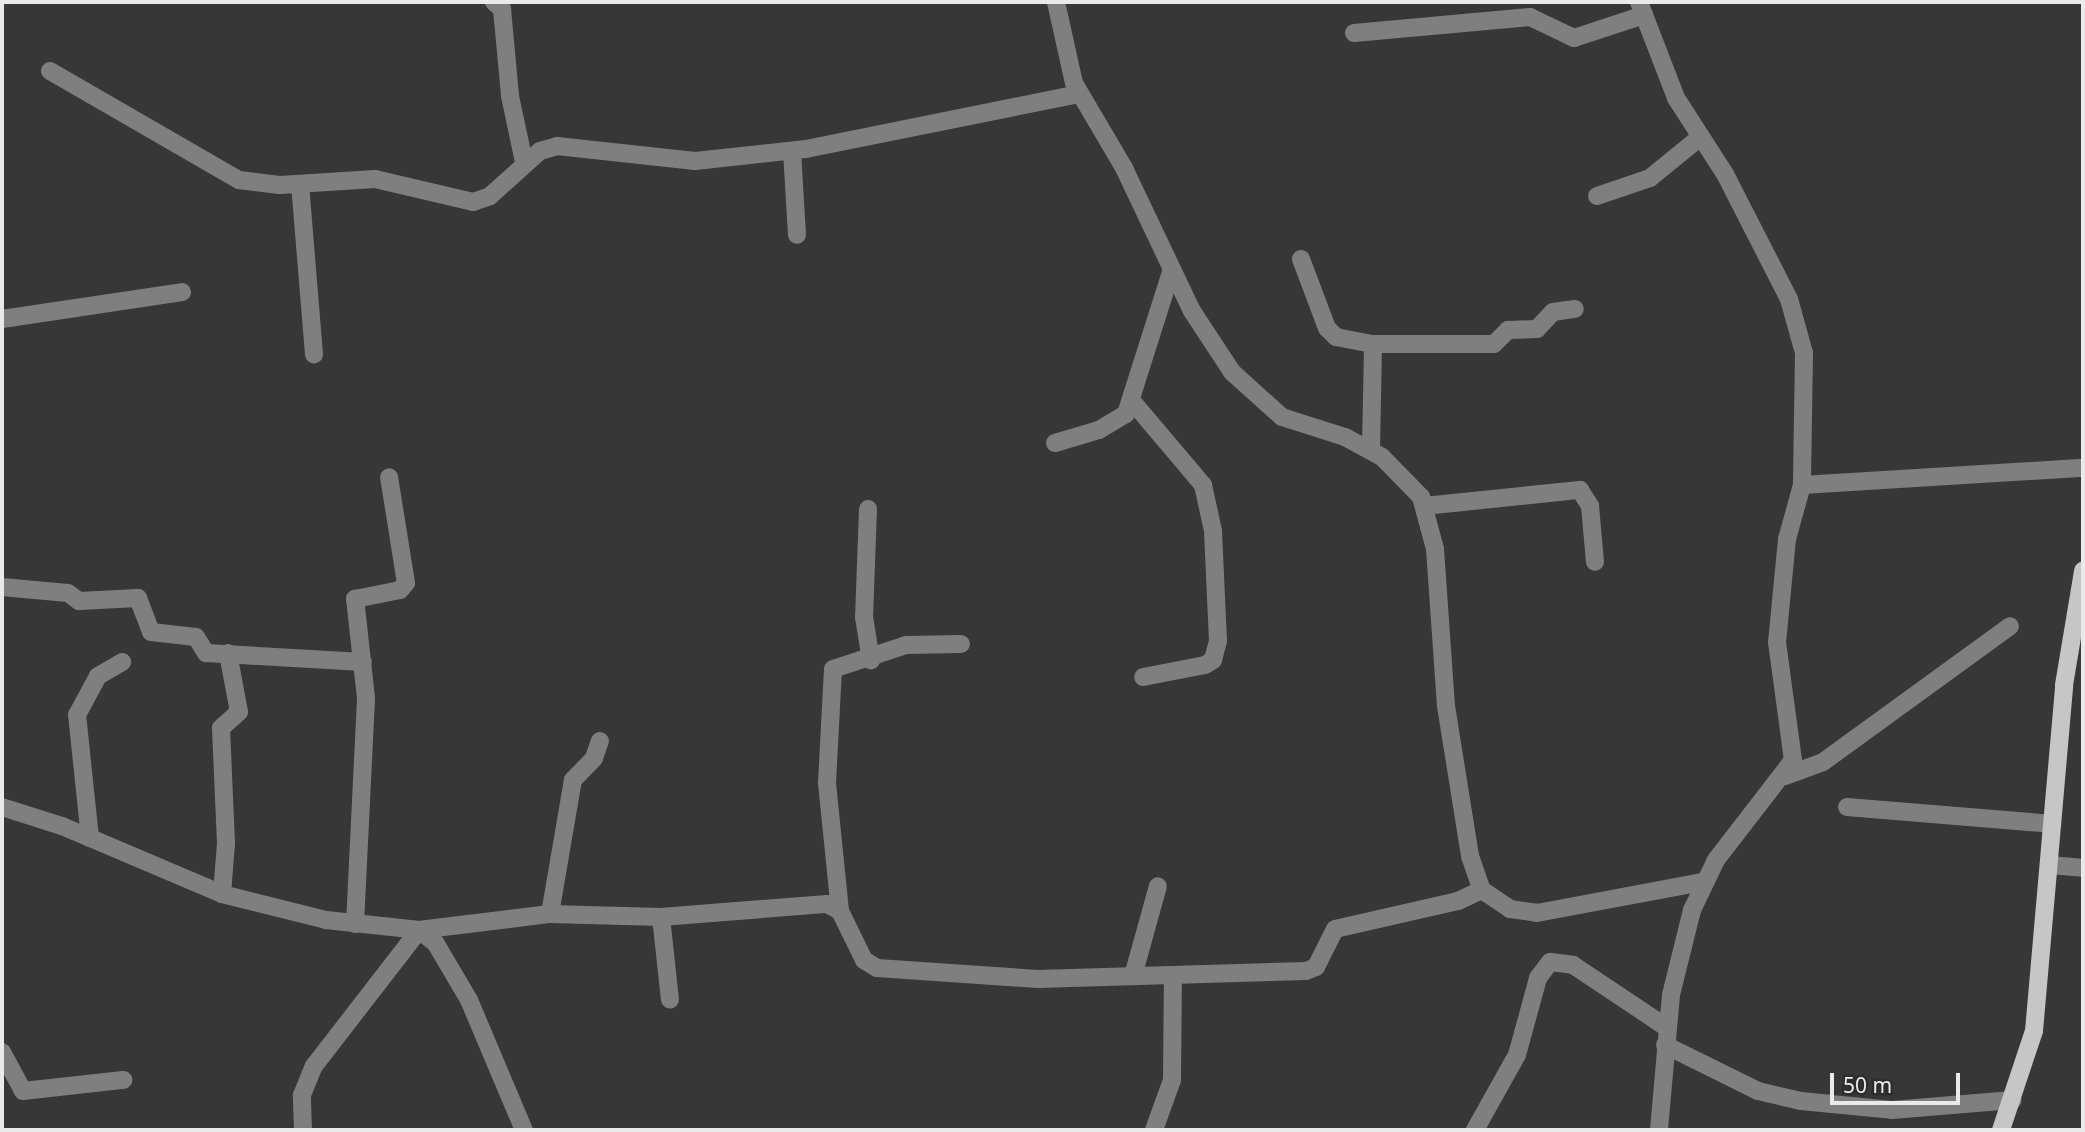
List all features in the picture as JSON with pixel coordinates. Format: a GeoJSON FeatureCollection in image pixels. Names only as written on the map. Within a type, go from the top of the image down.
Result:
{"type":"FeatureCollection","features":[{"type":"Feature","properties":{"kind":"main road"},"geometry":{"type":"LineString","coordinates":[[2001,1130],[2034,1031],[2064,685],[2083,576]]}},
{"type":"Feature","properties":{"kind":"street"},"geometry":{"type":"LineString","coordinates":[[495,2],[502,9],[509,96],[524,162]]}},
{"type":"Feature","properties":{"kind":"street"},"geometry":{"type":"LineString","coordinates":[[1056,2],[1067,66],[1080,94],[1124,168],[1171,272],[1232,372],[1259,401],[1282,417],[1371,450],[1406,477],[1424,506],[1434,549],[1444,693],[1470,856],[1482,890],[1510,909],[1536,913],[1703,882]]}},
{"type":"Feature","properties":{"kind":"street"},"geometry":{"type":"LineString","coordinates":[[1354,33],[1530,17],[1574,38],[1641,9],[1676,98],[1760,239],[1798,321],[1804,353],[1802,485],[1787,538],[1777,628],[1780,678],[1794,745],[1785,776],[1703,882],[1682,938],[1666,1036],[1659,1130]]}},
{"type":"Feature","properties":{"kind":"street"},"geometry":{"type":"LineString","coordinates":[[50,71],[230,176],[300,184],[375,180],[473,202],[489,196],[524,162],[540,151],[569,145],[664,161],[792,151],[935,127],[1080,94]]}},
{"type":"Feature","properties":{"kind":"street"},"geometry":{"type":"LineString","coordinates":[[1597,196],[1650,178],[1699,138]]}},
{"type":"Feature","properties":{"kind":"street"},"geometry":{"type":"LineString","coordinates":[[792,151],[797,235]]}},
{"type":"Feature","properties":{"kind":"street"},"geometry":{"type":"LineString","coordinates":[[300,184],[314,354]]}},
{"type":"Feature","properties":{"kind":"street"},"geometry":{"type":"LineString","coordinates":[[1301,259],[1327,328],[1336,337],[1373,344],[1494,344],[1508,330],[1541,328],[1553,312],[1574,309]]}},
{"type":"Feature","properties":{"kind":"street"},"geometry":{"type":"LineString","coordinates":[[1055,443],[1116,423],[1132,401],[1171,272]]}},
{"type":"Feature","properties":{"kind":"street"},"geometry":{"type":"LineString","coordinates":[[2,319],[182,292]]}},
{"type":"Feature","properties":{"kind":"street"},"geometry":{"type":"LineString","coordinates":[[1371,450],[1373,344]]}},
{"type":"Feature","properties":{"kind":"street"},"geometry":{"type":"LineString","coordinates":[[1132,401],[1203,485],[1213,531],[1216,600],[1213,660],[1143,677]]}},
{"type":"Feature","properties":{"kind":"street"},"geometry":{"type":"LineString","coordinates":[[1802,485],[2083,468]]}},
{"type":"Feature","properties":{"kind":"street"},"geometry":{"type":"LineString","coordinates":[[355,924],[363,662],[355,599],[400,590],[406,583],[389,477]]}},
{"type":"Feature","properties":{"kind":"street"},"geometry":{"type":"LineString","coordinates":[[1424,506],[1580,489],[1590,506],[1595,562]]}},
{"type":"Feature","properties":{"kind":"street"},"geometry":{"type":"LineString","coordinates":[[868,509],[864,617],[871,660]]}},
{"type":"Feature","properties":{"kind":"street"},"geometry":{"type":"LineString","coordinates":[[2,587],[68,593],[79,601],[138,598],[151,632],[196,637],[204,652],[363,662]]}},
{"type":"Feature","properties":{"kind":"street"},"geometry":{"type":"LineString","coordinates":[[1785,776],[1823,762],[2010,626]]}},
{"type":"Feature","properties":{"kind":"street"},"geometry":{"type":"LineString","coordinates":[[961,644],[906,645],[871,660],[837,666],[830,675],[827,783],[840,911],[864,960],[877,968],[1017,979],[1311,971],[1335,929],[1458,901],[1482,890]]}},
{"type":"Feature","properties":{"kind":"street"},"geometry":{"type":"LineString","coordinates":[[222,894],[226,843],[221,732],[239,712],[228,653]]}},
{"type":"Feature","properties":{"kind":"street"},"geometry":{"type":"LineString","coordinates":[[90,838],[77,715],[98,676],[122,662]]}},
{"type":"Feature","properties":{"kind":"street"},"geometry":{"type":"LineString","coordinates":[[550,914],[573,779],[594,758],[600,741]]}},
{"type":"Feature","properties":{"kind":"street"},"geometry":{"type":"LineString","coordinates":[[2,807],[90,838],[222,894],[355,924],[419,930],[550,914],[661,917],[819,904],[840,911]]}},
{"type":"Feature","properties":{"kind":"street"},"geometry":{"type":"LineString","coordinates":[[1847,807],[2052,824]]}},
{"type":"Feature","properties":{"kind":"street"},"geometry":{"type":"LineString","coordinates":[[2050,865],[2083,868]]}},
{"type":"Feature","properties":{"kind":"street"},"geometry":{"type":"LineString","coordinates":[[1133,976],[1158,886]]}},
{"type":"Feature","properties":{"kind":"street"},"geometry":{"type":"LineString","coordinates":[[661,917],[670,1000]]}},
{"type":"Feature","properties":{"kind":"street"},"geometry":{"type":"LineString","coordinates":[[303,1130],[302,1095],[314,1066],[419,930]]}},
{"type":"Feature","properties":{"kind":"street"},"geometry":{"type":"LineString","coordinates":[[419,930],[436,944],[469,1000],[524,1130]]}},
{"type":"Feature","properties":{"kind":"street"},"geometry":{"type":"LineString","coordinates":[[1475,1130],[1517,1055],[1538,978],[1550,962],[1573,965],[1666,1036],[1751,1088],[1801,1101],[1892,1110],[2013,1100]]}},
{"type":"Feature","properties":{"kind":"street"},"geometry":{"type":"LineString","coordinates":[[1154,1130],[1172,1080],[1173,975]]}},
{"type":"Feature","properties":{"kind":"street"},"geometry":{"type":"LineString","coordinates":[[2,1052],[23,1091],[123,1080]]}}]}
